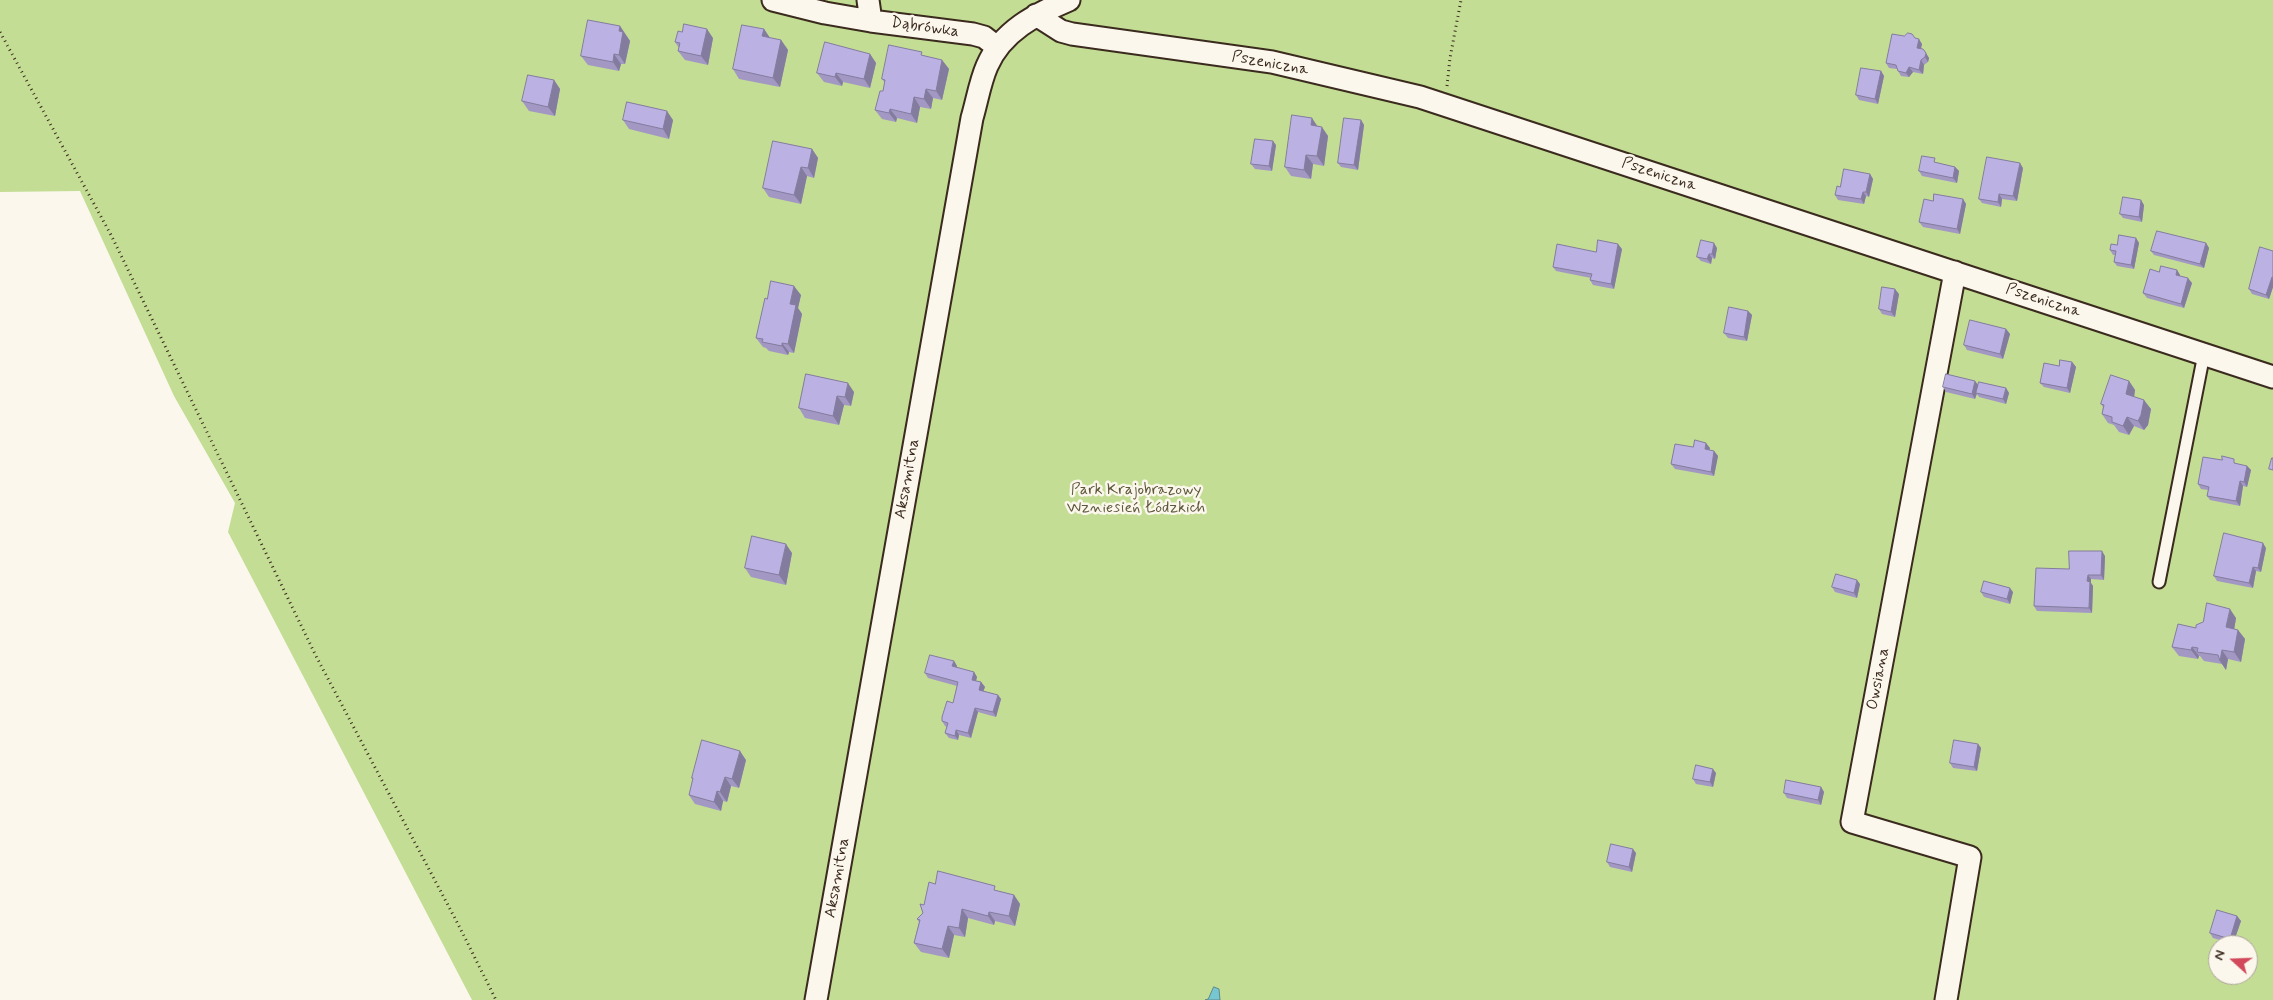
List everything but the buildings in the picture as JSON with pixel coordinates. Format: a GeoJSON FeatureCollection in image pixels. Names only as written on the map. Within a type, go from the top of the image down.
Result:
{"type":"FeatureCollection","features":[{"type":"Feature","properties":{"kind":"street"},"geometry":{"type":"LineString","coordinates":[[773,0],[825,13],[871,21]]}},
{"type":"Feature","properties":{"kind":"street","name":"Dąbrówka"},"geometry":{"type":"LineString","coordinates":[[868,0],[871,21],[973,34],[984,37],[997,46]]}},
{"type":"Feature","properties":{"kind":"street","name":"Aksamitna"},"geometry":{"type":"LineString","coordinates":[[816,1000],[972,118],[987,66],[997,46],[1013,31],[1036,15],[1069,0]]}},
{"type":"Feature","properties":{"kind":"street","name":"Pszeniczna"},"geometry":{"type":"LineString","coordinates":[[1036,15],[1061,31],[1072,34],[1272,62],[1420,97],[2273,377]]}},
{"type":"Feature","properties":{"kind":"street","name":"Owsiana"},"geometry":{"type":"LineString","coordinates":[[1946,1000],[1970,856],[1852,822],[1955,272]]}},
{"type":"Feature","properties":{"kind":"lane"},"geometry":{"type":"LineString","coordinates":[[2158,582],[2204,354]]}},
{"type":"Feature","properties":{"kind":"path"},"geometry":{"type":"LineString","coordinates":[[1446,105],[1450,58],[1461,0]]}},
{"type":"Feature","properties":{"kind":"path"},"geometry":{"type":"LineString","coordinates":[[0,32],[111,235],[317,658],[458,924],[496,1000]]}},
{"type":"Feature","properties":{"kind":"green space","name":"Park Krajobrazowy Wzniesień Łódzkich"},"geometry":{"type":"Polygon","coordinates":[[[0,0],[2273,0],[2273,1000],[472,1000],[228,532],[235,503],[174,396],[80,191],[0,192],[0,0]]]}},
{"type":"Feature","properties":{"kind":"water"},"geometry":{"type":"Polygon","coordinates":[[[1214,987],[1219,989],[1220,1000],[1205,1000],[1208,999],[1214,987]]]}}]}
